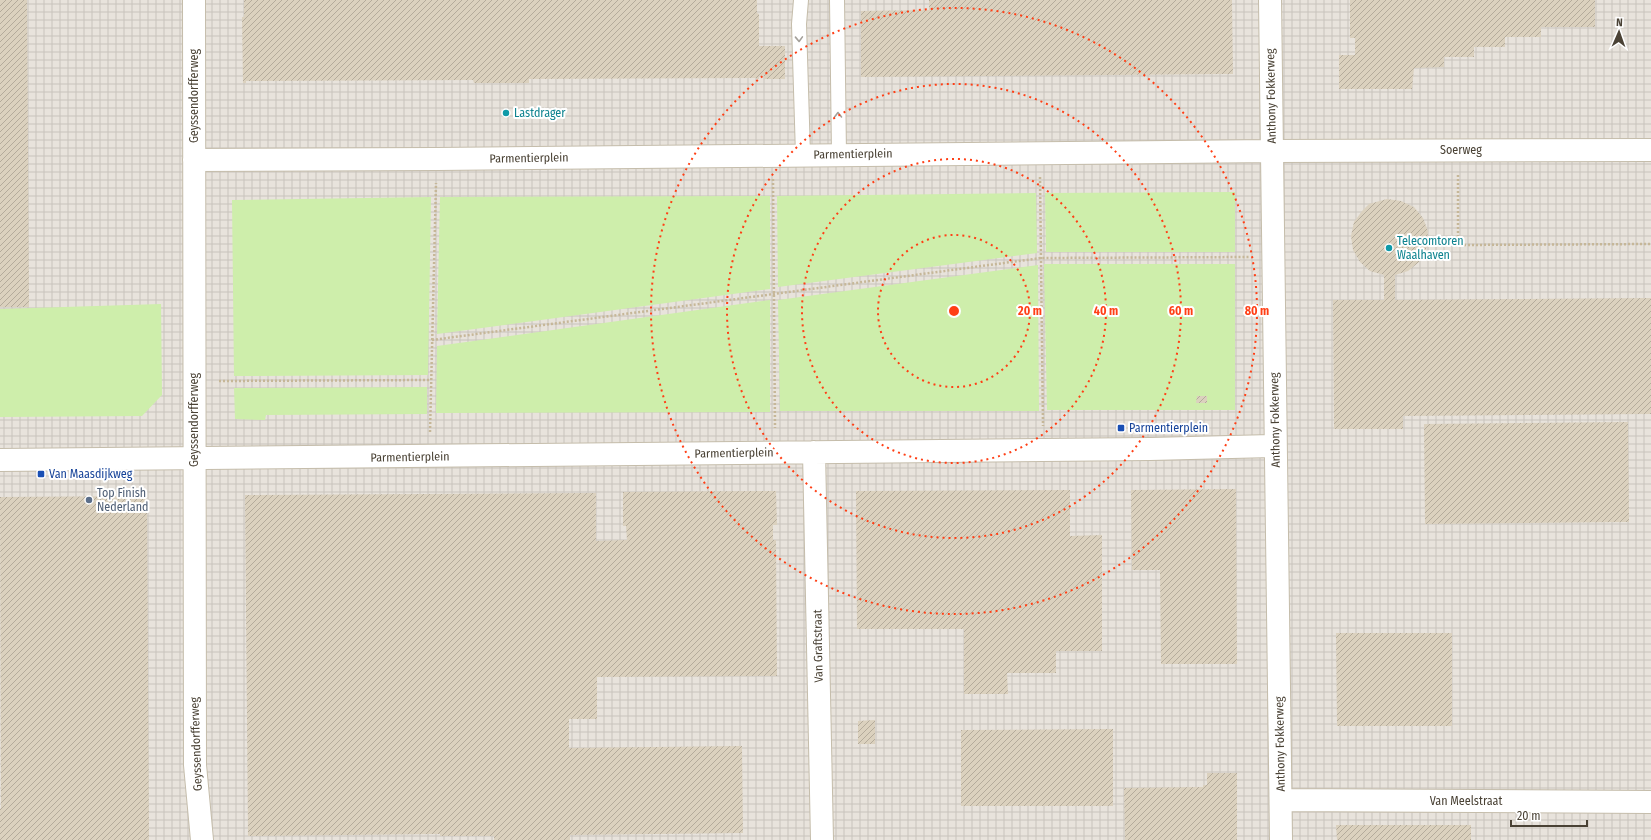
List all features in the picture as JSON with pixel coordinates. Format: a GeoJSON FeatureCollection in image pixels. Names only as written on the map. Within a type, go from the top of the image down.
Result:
{"type":"FeatureCollection","features":[{"type":"Feature","properties":{"kind":"street","name":"Geyssendorfferweg"},"geometry":{"type":"LineString","coordinates":[[194,0],[195,764],[202,840]]}},
{"type":"Feature","properties":{"kind":"street","name":"Anthony Fokkerweg"},"geometry":{"type":"LineString","coordinates":[[1270,0],[1281,840]]}},
{"type":"Feature","properties":{"kind":"street","name":"Soerweg"},"geometry":{"type":"LineString","coordinates":[[1272,151],[1651,150]]}},
{"type":"Feature","properties":{"kind":"street","name":"Parmentierplein"},"geometry":{"type":"LineString","coordinates":[[194,160],[1272,151]]}},
{"type":"Feature","properties":{"kind":"street","name":"Parmentierplein"},"geometry":{"type":"LineString","coordinates":[[0,460],[429,457],[1275,446]]}},
{"type":"Feature","properties":{"kind":"street","name":"Van Graftstraat"},"geometry":{"type":"LineString","coordinates":[[814,452],[822,840]]}},
{"type":"Feature","properties":{"kind":"street","name":"Van Meelstraat"},"geometry":{"type":"LineString","coordinates":[[1281,800],[1651,802]]}},
{"type":"Feature","properties":{"kind":"lane"},"geometry":{"type":"LineString","coordinates":[[801,0],[799,24],[803,155]]}},
{"type":"Feature","properties":{"kind":"lane"},"geometry":{"type":"LineString","coordinates":[[837,0],[839,154]]}},
{"type":"Feature","properties":{"kind":"path"},"geometry":{"type":"LineString","coordinates":[[1458,150],[1458,245],[1651,244]]}},
{"type":"Feature","properties":{"kind":"path"},"geometry":{"type":"LineString","coordinates":[[1040,153],[1044,450]]}},
{"type":"Feature","properties":{"kind":"path"},"geometry":{"type":"LineString","coordinates":[[773,155],[775,453]]}},
{"type":"Feature","properties":{"kind":"path"},"geometry":{"type":"LineString","coordinates":[[429,457],[437,159]]}},
{"type":"Feature","properties":{"kind":"path"},"geometry":{"type":"LineString","coordinates":[[432,340],[1041,258],[1273,256]]}},
{"type":"Feature","properties":{"kind":"path"},"geometry":{"type":"LineString","coordinates":[[194,381],[431,380]]}},
{"type":"Feature","properties":{"kind":"shaded area"},"geometry":{"type":"Polygon","coordinates":[[[0,0],[1651,0],[1651,840],[0,840],[0,0]]]}},
{"type":"Feature","properties":{"kind":"green space"},"geometry":{"type":"Polygon","coordinates":[[[1235,192],[1235,252],[1046,252],[1045,193],[1235,192]]]}},
{"type":"Feature","properties":{"kind":"green space"},"geometry":{"type":"Polygon","coordinates":[[[1036,193],[1037,253],[778,287],[777,196],[1036,193]]]}},
{"type":"Feature","properties":{"kind":"green space"},"geometry":{"type":"Polygon","coordinates":[[[770,196],[770,289],[437,334],[440,197],[770,196]]]}},
{"type":"Feature","properties":{"kind":"green space"},"geometry":{"type":"Polygon","coordinates":[[[431,197],[428,375],[234,376],[232,200],[431,197]]]}},
{"type":"Feature","properties":{"kind":"green space"},"geometry":{"type":"Polygon","coordinates":[[[1044,264],[1235,264],[1235,410],[1047,410],[1044,264]]]}},
{"type":"Feature","properties":{"kind":"green space"},"geometry":{"type":"Polygon","coordinates":[[[1038,265],[1039,411],[780,411],[778,300],[1038,265]]]}},
{"type":"Feature","properties":{"kind":"green space"},"geometry":{"type":"Polygon","coordinates":[[[770,300],[770,412],[436,413],[437,346],[770,300]]]}},
{"type":"Feature","properties":{"kind":"green space"},"geometry":{"type":"Polygon","coordinates":[[[161,304],[162,395],[142,416],[0,417],[0,309],[161,304]]]}},
{"type":"Feature","properties":{"kind":"green space"},"geometry":{"type":"Polygon","coordinates":[[[427,387],[427,414],[266,415],[265,420],[235,419],[234,388],[427,387]]]}},
{"type":"Feature","properties":{"kind":"building"},"geometry":{"type":"Polygon","coordinates":[[[0,0],[27,0],[29,307],[0,307],[0,0]]]}},
{"type":"Feature","properties":{"kind":"building"},"geometry":{"type":"Polygon","coordinates":[[[244,0],[757,0],[757,13],[759,14],[759,46],[785,46],[785,79],[764,79],[764,76],[759,76],[759,79],[529,79],[529,83],[474,83],[473,80],[246,81],[246,83],[243,83],[242,17],[244,17],[244,0]]]}},
{"type":"Feature","properties":{"kind":"building"},"geometry":{"type":"Polygon","coordinates":[[[929,0],[1232,0],[1233,74],[861,77],[861,11],[929,10],[929,0]]]}},
{"type":"Feature","properties":{"kind":"building"},"geometry":{"type":"Polygon","coordinates":[[[1350,0],[1595,0],[1595,27],[1541,27],[1541,37],[1505,37],[1505,47],[1474,47],[1474,57],[1444,57],[1444,67],[1414,68],[1412,89],[1339,89],[1339,55],[1355,55],[1355,38],[1350,38],[1350,0]]]}},
{"type":"Feature","properties":{"kind":"building"},"geometry":{"type":"Polygon","coordinates":[[[1387,199],[1401,201],[1414,207],[1423,218],[1428,231],[1426,250],[1419,262],[1408,271],[1395,275],[1395,300],[1651,298],[1651,414],[1403,416],[1403,429],[1334,429],[1333,300],[1384,300],[1384,275],[1370,271],[1360,262],[1353,250],[1351,236],[1354,222],[1362,211],[1369,204],[1387,199]]]}},
{"type":"Feature","properties":{"kind":"building"},"geometry":{"type":"Polygon","coordinates":[[[1197,396],[1207,396],[1207,403],[1196,403],[1197,396]]]}},
{"type":"Feature","properties":{"kind":"building"},"geometry":{"type":"Polygon","coordinates":[[[1628,422],[1629,522],[1425,524],[1424,424],[1628,422]]]}},
{"type":"Feature","properties":{"kind":"building"},"geometry":{"type":"Polygon","coordinates":[[[1236,489],[1237,664],[1161,664],[1160,570],[1132,570],[1131,490],[1236,489]]]}},
{"type":"Feature","properties":{"kind":"building"},"geometry":{"type":"Polygon","coordinates":[[[1070,490],[1070,536],[1102,535],[1102,651],[1056,651],[1056,673],[1007,673],[1008,694],[964,694],[964,629],[857,629],[856,491],[1070,490]]]}},
{"type":"Feature","properties":{"kind":"building"},"geometry":{"type":"Polygon","coordinates":[[[776,491],[777,525],[773,525],[773,540],[776,540],[777,676],[597,677],[597,719],[569,719],[569,748],[742,746],[743,833],[570,835],[570,840],[494,840],[494,836],[440,836],[440,834],[248,836],[245,495],[596,493],[596,541],[627,540],[626,526],[623,526],[623,492],[776,491]]]}},
{"type":"Feature","properties":{"kind":"building"},"geometry":{"type":"Polygon","coordinates":[[[147,496],[149,840],[0,840],[0,497],[147,496]]]}},
{"type":"Feature","properties":{"kind":"building"},"geometry":{"type":"Polygon","coordinates":[[[1336,633],[1452,633],[1452,726],[1337,726],[1336,633]]]}},
{"type":"Feature","properties":{"kind":"building"},"geometry":{"type":"Polygon","coordinates":[[[875,720],[875,744],[858,744],[858,721],[875,720]]]}},
{"type":"Feature","properties":{"kind":"building"},"geometry":{"type":"Polygon","coordinates":[[[1113,729],[1113,806],[961,806],[961,730],[1113,729]]]}},
{"type":"Feature","properties":{"kind":"building"},"geometry":{"type":"Polygon","coordinates":[[[1207,773],[1237,773],[1237,840],[1125,840],[1124,788],[1203,787],[1203,785],[1207,785],[1207,773]]]}},
{"type":"Feature","properties":{"kind":"building"},"geometry":{"type":"Polygon","coordinates":[[[1336,825],[1471,825],[1471,840],[1337,840],[1336,825]]]}},
{"type":"Feature","properties":{"kind":"place","name":"Lastdrager"},"geometry":{"type":"Point","coordinates":[506,113]}},
{"type":"Feature","properties":{"kind":"place","name":"Telecomtoren Waalhaven"},"geometry":{"type":"Point","coordinates":[1389,248]}},
{"type":"Feature","properties":{"kind":"place","name":"Parmentierplein"},"geometry":{"type":"Point","coordinates":[1121,428]}},
{"type":"Feature","properties":{"kind":"place","name":"Van Maasdijkweg"},"geometry":{"type":"Point","coordinates":[41,474]}},
{"type":"Feature","properties":{"kind":"place","name":"Top Finish Nederland"},"geometry":{"type":"Point","coordinates":[89,500]}}]}
